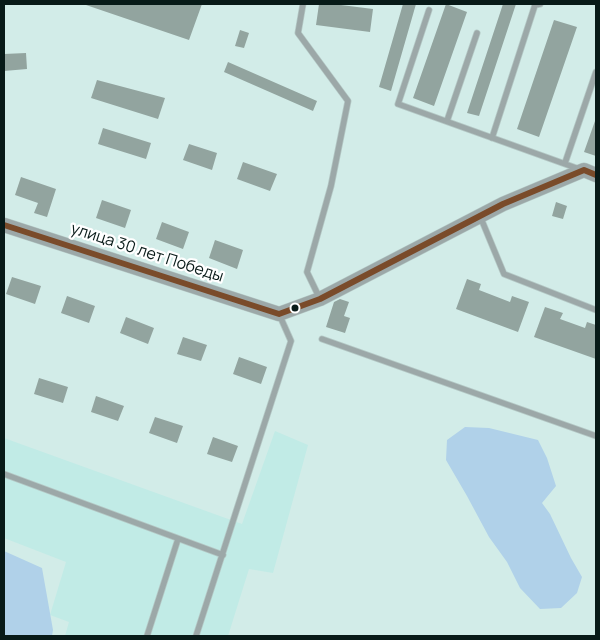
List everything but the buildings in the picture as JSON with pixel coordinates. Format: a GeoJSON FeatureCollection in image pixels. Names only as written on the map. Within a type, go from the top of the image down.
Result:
{"type":"FeatureCollection","features":[{"type":"Feature","properties":{"kind":"street"},"geometry":{"type":"LineString","coordinates":[[279,314],[320,299],[503,204],[590,172]]}},
{"type":"Feature","properties":{"kind":"street","name":"улица 30 лет Победы"},"geometry":{"type":"LineString","coordinates":[[4,225],[279,314]]}},
{"type":"Feature","properties":{"kind":"lane"},"geometry":{"type":"LineString","coordinates":[[303,4],[298,33],[348,101],[331,186],[307,272],[320,299]]}},
{"type":"Feature","properties":{"kind":"lane"},"geometry":{"type":"LineString","coordinates":[[492,138],[535,5],[540,4]]}},
{"type":"Feature","properties":{"kind":"lane"},"geometry":{"type":"LineString","coordinates":[[429,10],[398,104],[590,172]]}},
{"type":"Feature","properties":{"kind":"lane"},"geometry":{"type":"LineString","coordinates":[[447,121],[477,33]]}},
{"type":"Feature","properties":{"kind":"lane"},"geometry":{"type":"LineString","coordinates":[[564,163],[596,72]]}},
{"type":"Feature","properties":{"kind":"lane"},"geometry":{"type":"LineString","coordinates":[[480,216],[504,274],[596,310]]}},
{"type":"Feature","properties":{"kind":"lane"},"geometry":{"type":"LineString","coordinates":[[196,636],[291,341],[279,314]]}},
{"type":"Feature","properties":{"kind":"lane"},"geometry":{"type":"LineString","coordinates":[[322,339],[596,436]]}},
{"type":"Feature","properties":{"kind":"lane"},"geometry":{"type":"LineString","coordinates":[[4,474],[223,555]]}},
{"type":"Feature","properties":{"kind":"lane"},"geometry":{"type":"LineString","coordinates":[[147,636],[178,539]]}},
{"type":"Feature","properties":{"kind":"shaded area"},"geometry":{"type":"Polygon","coordinates":[[[465,427],[489,428],[538,440],[547,458],[556,486],[542,503],[550,514],[582,577],[577,593],[561,608],[540,609],[520,588],[507,562],[489,537],[446,460],[447,440],[465,427]]]}},
{"type":"Feature","properties":{"kind":"shaded area"},"geometry":{"type":"Polygon","coordinates":[[[275,431],[308,445],[273,573],[249,569],[228,636],[65,636],[69,622],[50,615],[66,562],[4,538],[4,438],[242,524],[275,431]]]}},
{"type":"Feature","properties":{"kind":"shaded area"},"geometry":{"type":"Polygon","coordinates":[[[4,551],[42,568],[53,630],[52,636],[4,636],[4,551]]]}},
{"type":"Feature","properties":{"kind":"transit line"},"geometry":{"type":"LineString","coordinates":[[4,225],[279,314],[320,299],[503,204],[584,170],[596,175]]}}]}
